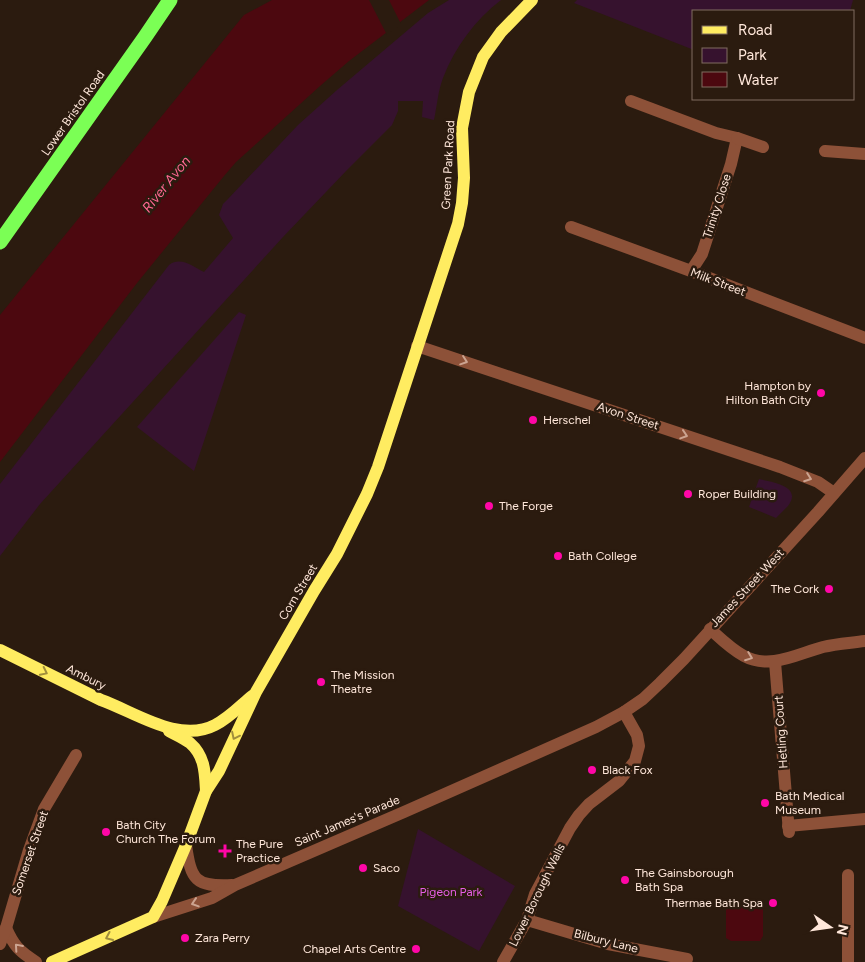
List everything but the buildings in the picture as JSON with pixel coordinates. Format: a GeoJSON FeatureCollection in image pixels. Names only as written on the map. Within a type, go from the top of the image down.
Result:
{"type":"FeatureCollection","features":[{"type":"Feature","properties":{"kind":"highway","name":"Lower Bristol Road"},"geometry":{"type":"LineString","coordinates":[[0,242],[170,0]]}},
{"type":"Feature","properties":{"kind":"main road","name":"Green Park Road"},"geometry":{"type":"LineString","coordinates":[[418,346],[458,224],[464,178],[462,128],[469,92],[484,56],[501,32],[532,0]]}},
{"type":"Feature","properties":{"kind":"main road","name":"Corn Street"},"geometry":{"type":"LineString","coordinates":[[153,917],[162,901],[186,845],[206,791],[219,771],[256,692],[337,554],[367,494],[378,468],[418,346]]}},
{"type":"Feature","properties":{"kind":"main road","name":"Ambury"},"geometry":{"type":"LineString","coordinates":[[0,650],[101,700],[161,726],[190,744],[198,753],[205,769],[206,791]]}},
{"type":"Feature","properties":{"kind":"main road","name":"Ambury"},"geometry":{"type":"LineString","coordinates":[[161,726],[186,731],[214,726],[230,715],[256,692]]}},
{"type":"Feature","properties":{"kind":"main road","name":"Saint James's Parade"},"geometry":{"type":"LineString","coordinates":[[52,962],[153,917]]}},
{"type":"Feature","properties":{"kind":"street"},"geometry":{"type":"LineString","coordinates":[[631,101],[716,133],[763,147]]}},
{"type":"Feature","properties":{"kind":"street","name":"Trinity Close"},"geometry":{"type":"LineString","coordinates":[[692,271],[702,254],[731,164],[737,138]]}},
{"type":"Feature","properties":{"kind":"street"},"geometry":{"type":"LineString","coordinates":[[825,151],[865,154]]}},
{"type":"Feature","properties":{"kind":"street","name":"Milk Street"},"geometry":{"type":"LineString","coordinates":[[570,227],[692,271],[865,338]]}},
{"type":"Feature","properties":{"kind":"street","name":"Avon Street"},"geometry":{"type":"LineString","coordinates":[[418,346],[780,467],[818,482],[834,494]]}},
{"type":"Feature","properties":{"kind":"street","name":"James Street West"},"geometry":{"type":"LineString","coordinates":[[624,712],[643,699],[684,659],[865,458]]}},
{"type":"Feature","properties":{"kind":"street"},"geometry":{"type":"LineString","coordinates":[[710,629],[744,656],[765,662],[775,662],[824,647],[865,641]]}},
{"type":"Feature","properties":{"kind":"street","name":"Hetling Court"},"geometry":{"type":"LineString","coordinates":[[775,662],[789,829],[865,819]]}},
{"type":"Feature","properties":{"kind":"street","name":"Lower Borough Walls"},"geometry":{"type":"LineString","coordinates":[[503,962],[526,920],[536,894],[570,828],[589,804],[619,780],[635,761],[638,735],[624,712]]}},
{"type":"Feature","properties":{"kind":"street","name":"Saint James's Parade"},"geometry":{"type":"LineString","coordinates":[[153,917],[212,898],[235,885],[414,808],[587,731],[624,712]]}},
{"type":"Feature","properties":{"kind":"street","name":"Somerset Street"},"geometry":{"type":"LineString","coordinates":[[0,944],[29,850],[44,809],[76,755]]}},
{"type":"Feature","properties":{"kind":"street"},"geometry":{"type":"LineString","coordinates":[[186,845],[188,862],[195,878],[202,883],[215,886],[235,885]]}},
{"type":"Feature","properties":{"kind":"street"},"geometry":{"type":"LineString","coordinates":[[848,875],[848,962]]}},
{"type":"Feature","properties":{"kind":"street","name":"Bilbury Lane"},"geometry":{"type":"LineString","coordinates":[[526,920],[608,944],[687,959]]}},
{"type":"Feature","properties":{"kind":"street"},"geometry":{"type":"LineString","coordinates":[[6,928],[19,950],[36,962]]}},
{"type":"Feature","properties":{"kind":"green space"},"geometry":{"type":"Polygon","coordinates":[[[449,0],[501,0],[474,25],[453,56],[441,83],[434,120],[422,117],[423,101],[398,101],[398,111],[392,125],[283,237],[40,504],[0,556],[0,484],[169,265],[182,262],[204,272],[233,238],[219,215],[223,204],[298,125],[428,13],[449,0]]]}},
{"type":"Feature","properties":{"kind":"green space"},"geometry":{"type":"Polygon","coordinates":[[[577,0],[853,0],[850,10],[692,10],[692,49],[574,3],[577,0]]]}},
{"type":"Feature","properties":{"kind":"green space"},"geometry":{"type":"Polygon","coordinates":[[[239,312],[246,315],[194,471],[137,427],[239,312]]]}},
{"type":"Feature","properties":{"kind":"green space"},"geometry":{"type":"Polygon","coordinates":[[[759,479],[784,486],[792,494],[792,499],[788,506],[776,518],[749,507],[759,479]]]}},
{"type":"Feature","properties":{"kind":"green space","name":"Pigeon Park"},"geometry":{"type":"Polygon","coordinates":[[[418,829],[515,886],[479,951],[398,906],[418,829]]]}},
{"type":"Feature","properties":{"kind":"water","name":"River Avon"},"geometry":{"type":"Polygon","coordinates":[[[272,0],[429,0],[349,61],[236,162],[137,283],[0,462],[0,315],[244,15],[272,0]]]}},
{"type":"Feature","properties":{"kind":"water"},"geometry":{"type":"Polygon","coordinates":[[[732,904],[759,905],[763,908],[763,936],[760,941],[731,941],[726,938],[726,909],[732,904]]]}},
{"type":"Feature","properties":{"kind":"pier"},"geometry":{"type":"Polygon","coordinates":[[[369,0],[389,0],[401,24],[387,35],[369,0]]]}},
{"type":"Feature","properties":{"kind":"place","name":"Hampton by Hilton Bath City"},"geometry":{"type":"Point","coordinates":[821,393]}},
{"type":"Feature","properties":{"kind":"place","name":"Herschel"},"geometry":{"type":"Point","coordinates":[533,420]}},
{"type":"Feature","properties":{"kind":"place","name":"Roper Building"},"geometry":{"type":"Point","coordinates":[688,494]}},
{"type":"Feature","properties":{"kind":"place","name":"The Forge"},"geometry":{"type":"Point","coordinates":[489,506]}},
{"type":"Feature","properties":{"kind":"place","name":"Bath College"},"geometry":{"type":"Point","coordinates":[558,556]}},
{"type":"Feature","properties":{"kind":"place","name":"The Cork"},"geometry":{"type":"Point","coordinates":[829,589]}},
{"type":"Feature","properties":{"kind":"place","name":"The Mission Theatre"},"geometry":{"type":"Point","coordinates":[321,682]}},
{"type":"Feature","properties":{"kind":"place","name":"Black Fox"},"geometry":{"type":"Point","coordinates":[592,770]}},
{"type":"Feature","properties":{"kind":"place","name":"Bath Medical Museum"},"geometry":{"type":"Point","coordinates":[765,803]}},
{"type":"Feature","properties":{"kind":"place","name":"Bath City Church The Forum"},"geometry":{"type":"Point","coordinates":[106,832]}},
{"type":"Feature","properties":{"kind":"place","name":"The Pure Practice"},"geometry":{"type":"Point","coordinates":[225,851]}},
{"type":"Feature","properties":{"kind":"place","name":"Saco"},"geometry":{"type":"Point","coordinates":[363,868]}},
{"type":"Feature","properties":{"kind":"place","name":"The Gainsborough Bath Spa"},"geometry":{"type":"Point","coordinates":[625,880]}},
{"type":"Feature","properties":{"kind":"place","name":"Thermae Bath Spa"},"geometry":{"type":"Point","coordinates":[773,903]}},
{"type":"Feature","properties":{"kind":"place","name":"Zara Perry"},"geometry":{"type":"Point","coordinates":[185,938]}},
{"type":"Feature","properties":{"kind":"place","name":"Chapel Arts Centre"},"geometry":{"type":"Point","coordinates":[416,949]}}]}
